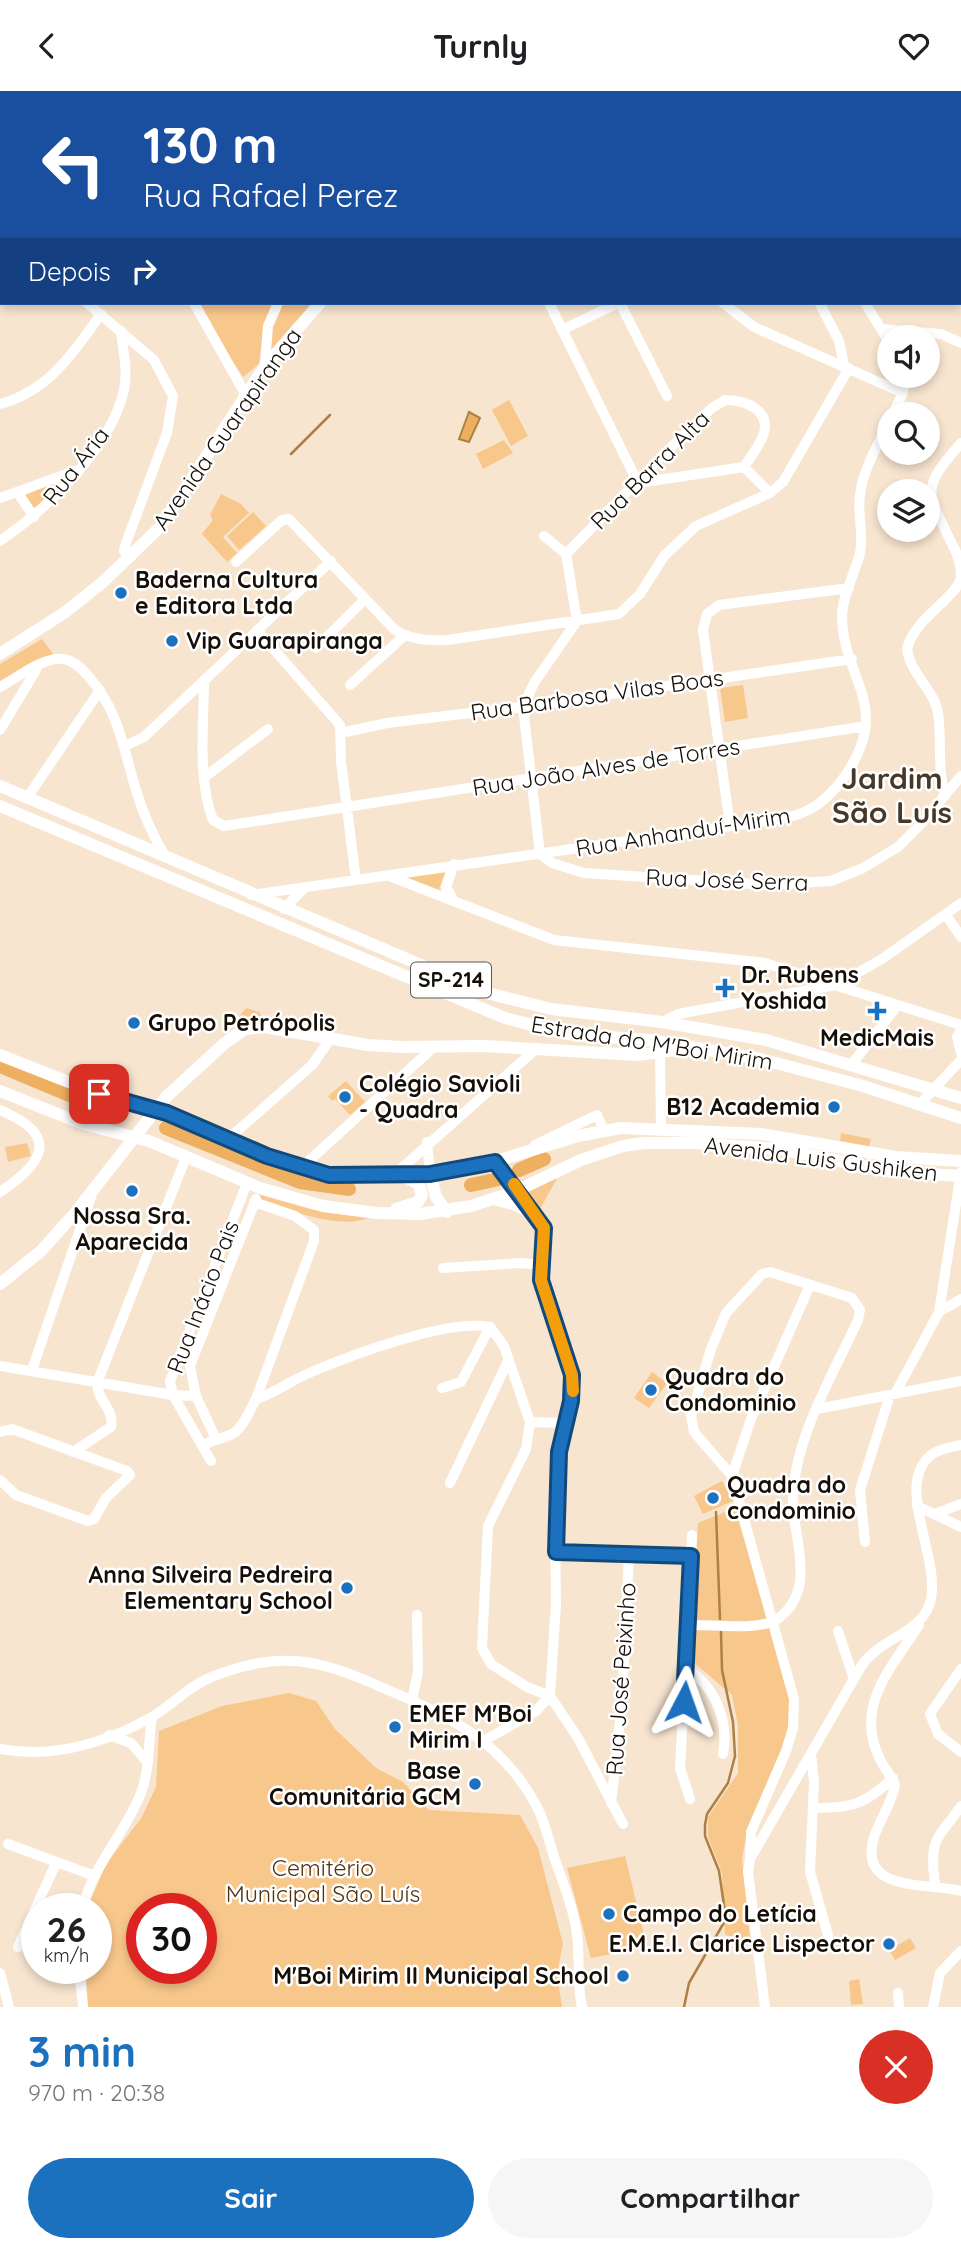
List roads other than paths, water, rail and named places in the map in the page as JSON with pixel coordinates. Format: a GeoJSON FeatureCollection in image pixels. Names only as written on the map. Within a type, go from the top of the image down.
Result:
{"type":"FeatureCollection","features":[{"type":"Feature","properties":{"kind":"main road","name":"Avenida Guarapiranga"},"geometry":{"type":"LineString","coordinates":[[0,654],[64,613],[144,543],[171,512],[265,366],[318,305]]}},
{"type":"Feature","properties":{"kind":"main road","name":"Estrada do M'Boi Mirim"},"geometry":{"type":"LineString","coordinates":[[0,786],[457,982],[512,1000],[588,1015],[662,1021],[766,1040],[961,1098]]}},
{"type":"Feature","properties":{"kind":"main road","name":"Estrada do M'Boi Mirim"},"geometry":{"type":"LineString","coordinates":[[0,806],[505,1018],[567,1034],[650,1040],[774,1062],[961,1118]]}},
{"type":"Feature","properties":{"kind":"main road"},"geometry":{"type":"LineString","coordinates":[[254,913],[276,915],[284,909]]}},
{"type":"Feature","properties":{"kind":"main road"},"geometry":{"type":"LineString","coordinates":[[639,1055],[662,1021]]}},
{"type":"Feature","properties":{"kind":"main road"},"geometry":{"type":"LineString","coordinates":[[0,1284],[41,1251],[93,1192],[156,1110],[209,1056],[245,1030],[264,1027],[368,1045],[537,1048],[639,1055],[696,1047]]}},
{"type":"Feature","properties":{"kind":"main road","name":"Avenida Luis Gushiken"},"geometry":{"type":"LineString","coordinates":[[0,1055],[99,1094],[156,1110],[301,1168],[345,1177],[430,1174],[495,1162],[604,1130],[661,1129],[761,1134],[896,1157],[961,1161]]}},
{"type":"Feature","properties":{"kind":"main road","name":"Avenida Luis Gushiken"},"geometry":{"type":"LineString","coordinates":[[0,1091],[83,1124],[136,1137],[260,1188],[323,1206],[377,1213],[447,1212],[493,1200],[606,1151],[664,1142],[780,1149],[894,1172],[961,1175]]}},
{"type":"Feature","properties":{"kind":"main road"},"geometry":{"type":"LineString","coordinates":[[377,1213],[414,1204],[422,1195],[413,1179],[394,1174]]}},
{"type":"Feature","properties":{"kind":"main road"},"geometry":{"type":"LineString","coordinates":[[430,1174],[436,1197],[447,1212]]}},
{"type":"Feature","properties":{"kind":"street"},"geometry":{"type":"LineString","coordinates":[[90,305],[154,360],[173,396],[167,433],[124,551],[131,557]]}},
{"type":"Feature","properties":{"kind":"street"},"geometry":{"type":"LineString","coordinates":[[195,305],[247,397]]}},
{"type":"Feature","properties":{"kind":"street"},"geometry":{"type":"LineString","coordinates":[[265,366],[268,326],[277,305]]}},
{"type":"Feature","properties":{"kind":"street"},"geometry":{"type":"LineString","coordinates":[[551,305],[638,483],[744,467],[770,493]]}},
{"type":"Feature","properties":{"kind":"street"},"geometry":{"type":"LineString","coordinates":[[562,330],[615,305]]}},
{"type":"Feature","properties":{"kind":"street"},"geometry":{"type":"LineString","coordinates":[[620,305],[667,396]]}},
{"type":"Feature","properties":{"kind":"street"},"geometry":{"type":"LineString","coordinates":[[726,305],[754,327],[903,393]]}},
{"type":"Feature","properties":{"kind":"street"},"geometry":{"type":"LineString","coordinates":[[236,562],[282,520],[292,520],[365,599],[404,636],[448,640],[577,621],[625,611],[664,555],[696,526],[770,493],[783,482],[846,367],[839,341],[821,305]]}},
{"type":"Feature","properties":{"kind":"street"},"geometry":{"type":"LineString","coordinates":[[866,305],[879,325]]}},
{"type":"Feature","properties":{"kind":"street"},"geometry":{"type":"LineString","coordinates":[[0,404],[27,395],[54,375],[101,314]]}},
{"type":"Feature","properties":{"kind":"street","name":"Rua Ária"},"geometry":{"type":"LineString","coordinates":[[0,541],[34,517],[77,470],[104,435],[120,403],[126,373],[121,331]]}},
{"type":"Feature","properties":{"kind":"street"},"geometry":{"type":"LineString","coordinates":[[940,334],[961,343]]}},
{"type":"Feature","properties":{"kind":"street"},"geometry":{"type":"LineString","coordinates":[[898,402],[903,388]]}},
{"type":"Feature","properties":{"kind":"street","name":"Rua Barra Alta"},"geometry":{"type":"LineString","coordinates":[[566,555],[712,408],[725,400],[749,404],[761,413],[765,423],[763,437],[744,467]]}},
{"type":"Feature","properties":{"kind":"street"},"geometry":{"type":"LineString","coordinates":[[945,796],[938,762],[938,712],[914,671],[907,649],[918,625],[956,587],[961,577],[956,552],[931,497],[931,485],[938,470],[961,443]]}},
{"type":"Feature","properties":{"kind":"street","name":"Rua Anhanduí-Mirim"},"geometry":{"type":"LineString","coordinates":[[251,895],[730,826],[799,815],[820,805],[853,764],[862,747],[866,726],[861,688],[842,616],[862,543],[859,497],[862,481],[877,448]]}},
{"type":"Feature","properties":{"kind":"street"},"geometry":{"type":"LineString","coordinates":[[0,498],[77,470]]}},
{"type":"Feature","properties":{"kind":"street"},"geometry":{"type":"LineString","coordinates":[[18,493],[34,517]]}},
{"type":"Feature","properties":{"kind":"street"},"geometry":{"type":"LineString","coordinates":[[134,523],[144,543]]}},
{"type":"Feature","properties":{"kind":"street"},"geometry":{"type":"LineString","coordinates":[[540,854],[523,707],[534,683],[577,621],[566,555],[544,536]]}},
{"type":"Feature","properties":{"kind":"street"},"geometry":{"type":"LineString","coordinates":[[125,746],[144,737],[331,561]]}},
{"type":"Feature","properties":{"kind":"street"},"geometry":{"type":"LineString","coordinates":[[730,826],[709,679],[704,621],[712,609],[719,605],[849,588]]}},
{"type":"Feature","properties":{"kind":"street"},"geometry":{"type":"LineString","coordinates":[[316,648],[365,599]]}},
{"type":"Feature","properties":{"kind":"street"},"geometry":{"type":"LineString","coordinates":[[257,629],[341,729],[345,805],[356,880]]}},
{"type":"Feature","properties":{"kind":"street"},"geometry":{"type":"LineString","coordinates":[[350,685],[404,636]]}},
{"type":"Feature","properties":{"kind":"street"},"geometry":{"type":"LineString","coordinates":[[0,687],[55,659],[72,662],[100,690],[117,719],[152,834],[166,858]]}},
{"type":"Feature","properties":{"kind":"street","name":"Rua Barbosa Vilas Boas"},"geometry":{"type":"LineString","coordinates":[[341,729],[523,707],[852,659]]}},
{"type":"Feature","properties":{"kind":"street"},"geometry":{"type":"LineString","coordinates":[[0,730],[37,667]]}},
{"type":"Feature","properties":{"kind":"street"},"geometry":{"type":"LineString","coordinates":[[204,680],[206,776]]}},
{"type":"Feature","properties":{"kind":"street"},"geometry":{"type":"LineString","coordinates":[[27,798],[100,690]]}},
{"type":"Feature","properties":{"kind":"street","name":"Rua João Alves de Torres"},"geometry":{"type":"LineString","coordinates":[[206,776],[213,820],[224,826],[345,805],[533,779],[866,726]]}},
{"type":"Feature","properties":{"kind":"street"},"geometry":{"type":"LineString","coordinates":[[206,776],[268,729]]}},
{"type":"Feature","properties":{"kind":"street","name":"Rua José Serra"},"geometry":{"type":"LineString","coordinates":[[540,854],[552,863],[584,873],[769,885],[817,883],[847,875],[883,857],[920,825],[961,776]]}},
{"type":"Feature","properties":{"kind":"street"},"geometry":{"type":"LineString","coordinates":[[454,865],[446,887],[454,901]]}},
{"type":"Feature","properties":{"kind":"street"},"geometry":{"type":"LineString","coordinates":[[389,876],[554,940],[730,957],[791,971],[961,1028],[957,1037],[961,1053]]}},
{"type":"Feature","properties":{"kind":"street"},"geometry":{"type":"LineString","coordinates":[[284,909],[305,887]]}},
{"type":"Feature","properties":{"kind":"street"},"geometry":{"type":"LineString","coordinates":[[662,1021],[678,1014],[836,985],[882,959],[961,903]]}},
{"type":"Feature","properties":{"kind":"street"},"geometry":{"type":"LineString","coordinates":[[946,915],[961,937]]}},
{"type":"Feature","properties":{"kind":"street"},"geometry":{"type":"LineString","coordinates":[[791,971],[799,979],[803,992]]}},
{"type":"Feature","properties":{"kind":"street"},"geometry":{"type":"LineString","coordinates":[[852,1064],[897,1006]]}},
{"type":"Feature","properties":{"kind":"street"},"geometry":{"type":"LineString","coordinates":[[228,1139],[313,1065],[331,1038]]}},
{"type":"Feature","properties":{"kind":"street"},"geometry":{"type":"LineString","coordinates":[[301,1168],[434,1047]]}},
{"type":"Feature","properties":{"kind":"street"},"geometry":{"type":"LineString","coordinates":[[394,1174],[427,1142],[537,1048]]}},
{"type":"Feature","properties":{"kind":"street"},"geometry":{"type":"LineString","coordinates":[[660,1052],[661,1129]]}},
{"type":"Feature","properties":{"kind":"street"},"geometry":{"type":"LineString","coordinates":[[920,1104],[961,1060]]}},
{"type":"Feature","properties":{"kind":"street"},"geometry":{"type":"LineString","coordinates":[[0,1110],[29,1124],[39,1140],[39,1151],[30,1171],[0,1192]]}},
{"type":"Feature","properties":{"kind":"street"},"geometry":{"type":"LineString","coordinates":[[427,1142],[430,1174]]}},
{"type":"Feature","properties":{"kind":"street"},"geometry":{"type":"LineString","coordinates":[[73,1452],[111,1427],[112,1414],[99,1395],[97,1383],[186,1157]]}},
{"type":"Feature","properties":{"kind":"street"},"geometry":{"type":"LineString","coordinates":[[485,1740],[534,1712],[550,1696],[555,1643],[559,1452],[571,1401],[572,1375],[545,1294],[541,1265],[546,1234],[539,1218],[495,1162]]}},
{"type":"Feature","properties":{"kind":"street"},"geometry":{"type":"LineString","coordinates":[[865,1542],[860,1490],[872,1443],[893,1395],[939,1312],[961,1175]]}},
{"type":"Feature","properties":{"kind":"street","name":"Rua Inácio Pais"},"geometry":{"type":"LineString","coordinates":[[211,1461],[173,1395],[170,1381],[247,1183]]}},
{"type":"Feature","properties":{"kind":"street","name":"Rua Inácio Pais"},"geometry":{"type":"LineString","coordinates":[[215,1437],[196,1396],[190,1374],[193,1356],[260,1188]]}},
{"type":"Feature","properties":{"kind":"street"},"geometry":{"type":"LineString","coordinates":[[32,1370],[93,1192]]}},
{"type":"Feature","properties":{"kind":"street"},"geometry":{"type":"LineString","coordinates":[[493,1200],[522,1208],[539,1218]]}},
{"type":"Feature","properties":{"kind":"street"},"geometry":{"type":"LineString","coordinates":[[203,1446],[215,1437],[237,1431],[256,1399],[313,1245],[314,1230],[295,1216],[254,1202]]}},
{"type":"Feature","properties":{"kind":"street"},"geometry":{"type":"LineString","coordinates":[[75,1213],[80,1232]]}},
{"type":"Feature","properties":{"kind":"street"},"geometry":{"type":"LineString","coordinates":[[443,1268],[521,1263],[541,1265]]}},
{"type":"Feature","properties":{"kind":"street"},"geometry":{"type":"LineString","coordinates":[[689,1625],[770,1623],[788,1608],[799,1580],[801,1557],[793,1495],[800,1456],[817,1409],[858,1320],[860,1310],[852,1298],[771,1272],[762,1274],[726,1313],[711,1349],[691,1416],[694,1431],[732,1476],[770,1623],[789,1679],[795,1712],[786,1751],[751,1832],[748,1872],[765,2007]]}},
{"type":"Feature","properties":{"kind":"street"},"geometry":{"type":"LineString","coordinates":[[732,1476],[751,1419],[810,1285]]}},
{"type":"Feature","properties":{"kind":"street"},"geometry":{"type":"LineString","coordinates":[[939,1312],[961,1299]]}},
{"type":"Feature","properties":{"kind":"street"},"geometry":{"type":"LineString","coordinates":[[256,1399],[321,1369],[414,1337],[464,1325],[490,1327],[500,1338],[530,1422],[526,1449],[488,1527],[482,1648],[485,1657],[527,1687],[550,1696],[578,1738],[623,1824]]}},
{"type":"Feature","properties":{"kind":"street"},"geometry":{"type":"LineString","coordinates":[[442,1388],[460,1382],[490,1327]]}},
{"type":"Feature","properties":{"kind":"street"},"geometry":{"type":"LineString","coordinates":[[450,1483],[509,1359]]}},
{"type":"Feature","properties":{"kind":"street"},"geometry":{"type":"LineString","coordinates":[[0,1366],[173,1395],[196,1396]]}},
{"type":"Feature","properties":{"kind":"street"},"geometry":{"type":"LineString","coordinates":[[817,1409],[961,1381]]}},
{"type":"Feature","properties":{"kind":"street"},"geometry":{"type":"LineString","coordinates":[[530,1422],[564,1423]]}},
{"type":"Feature","properties":{"kind":"street"},"geometry":{"type":"LineString","coordinates":[[0,1432],[12,1429],[130,1475],[106,1498],[91,1521],[16,1495],[0,1480]]}},
{"type":"Feature","properties":{"kind":"street"},"geometry":{"type":"LineString","coordinates":[[961,1445],[938,1451],[926,1461],[917,1485],[917,1506],[933,1585],[932,1597],[919,1623],[887,1671],[872,1709],[874,1743],[879,1758],[892,1778],[893,1795],[873,1842],[872,1855],[876,1866],[893,1881],[906,1886],[935,1885],[961,1891]]}},
{"type":"Feature","properties":{"kind":"street"},"geometry":{"type":"LineString","coordinates":[[935,1514],[961,1504]]}},
{"type":"Feature","properties":{"kind":"street"},"geometry":{"type":"LineString","coordinates":[[917,1506],[961,1527]]}},
{"type":"Feature","properties":{"kind":"street"},"geometry":{"type":"LineString","coordinates":[[691,1799],[680,1768],[692,1535]]}},
{"type":"Feature","properties":{"kind":"street"},"geometry":{"type":"LineString","coordinates":[[556,1552],[691,1556]]}},
{"type":"Feature","properties":{"kind":"street","name":"Rua José Peixinho"},"geometry":{"type":"LineString","coordinates":[[611,1803],[621,1715],[629,1553]]}},
{"type":"Feature","properties":{"kind":"street"},"geometry":{"type":"LineString","coordinates":[[412,1700],[418,1672],[417,1615]]}},
{"type":"Feature","properties":{"kind":"street"},"geometry":{"type":"LineString","coordinates":[[750,1859],[854,1679],[877,1648],[919,1623]]}},
{"type":"Feature","properties":{"kind":"street"},"geometry":{"type":"LineString","coordinates":[[838,1631],[854,1679]]}},
{"type":"Feature","properties":{"kind":"street"},"geometry":{"type":"LineString","coordinates":[[0,1749],[28,1755],[54,1753],[108,1735],[152,1717],[210,1677],[261,1660],[288,1658],[325,1664],[412,1700],[485,1740],[523,1783],[538,1809],[576,1927],[576,1976],[582,2007]]}},
{"type":"Feature","properties":{"kind":"street"},"geometry":{"type":"LineString","coordinates":[[686,1668],[707,1682],[715,1698],[722,1722],[723,1754]]}},
{"type":"Feature","properties":{"kind":"street"},"geometry":{"type":"LineString","coordinates":[[961,1668],[930,1714],[938,1734],[961,1752]]}},
{"type":"Feature","properties":{"kind":"street"},"geometry":{"type":"LineString","coordinates":[[87,1893],[92,1875],[141,1793],[148,1763],[152,1717]]}},
{"type":"Feature","properties":{"kind":"street"},"geometry":{"type":"LineString","coordinates":[[108,1735],[131,1743],[148,1763]]}},
{"type":"Feature","properties":{"kind":"street"},"geometry":{"type":"LineString","coordinates":[[811,1754],[813,1808],[810,1872],[828,1935]]}},
{"type":"Feature","properties":{"kind":"street"},"geometry":{"type":"LineString","coordinates":[[813,1808],[855,1806],[874,1795],[892,1778]]}},
{"type":"Feature","properties":{"kind":"street"},"geometry":{"type":"LineString","coordinates":[[935,1885],[933,1843],[940,1830],[960,1809]]}},
{"type":"Feature","properties":{"kind":"street"},"geometry":{"type":"LineString","coordinates":[[8,1844],[92,1875]]}},
{"type":"Feature","properties":{"kind":"street"},"geometry":{"type":"LineString","coordinates":[[18,1947],[55,1863]]}},
{"type":"Feature","properties":{"kind":"street"},"geometry":{"type":"LineString","coordinates":[[933,2007],[940,1973],[961,1951]]}},
{"type":"Feature","properties":{"kind":"street"},"geometry":{"type":"LineString","coordinates":[[0,1973],[9,2007]]}},
{"type":"Feature","properties":{"kind":"street"},"geometry":{"type":"LineString","coordinates":[[81,1984],[83,2007]]}},
{"type":"Feature","properties":{"kind":"street"},"geometry":{"type":"LineString","coordinates":[[898,1993],[899,2007]]}},
{"type":"Feature","properties":{"kind":"waterway"},"geometry":{"type":"LineString","coordinates":[[291,454],[330,415]]}},
{"type":"Feature","properties":{"kind":"waterway"},"geometry":{"type":"LineString","coordinates":[[0,1066],[110,1112]]}},
{"type":"Feature","properties":{"kind":"waterway"},"geometry":{"type":"LineString","coordinates":[[166,1128],[300,1182],[349,1189]]}},
{"type":"Feature","properties":{"kind":"waterway"},"geometry":{"type":"LineString","coordinates":[[519,1170],[544,1159]]}},
{"type":"Feature","properties":{"kind":"waterway"},"geometry":{"type":"LineString","coordinates":[[471,1185],[499,1179]]}},
{"type":"Feature","properties":{"kind":"waterway"},"geometry":{"type":"LineString","coordinates":[[716,1512],[720,1619]]}},
{"type":"Feature","properties":{"kind":"waterway"},"geometry":{"type":"LineString","coordinates":[[684,2007],[689,1983],[726,1919],[719,1871],[705,1836],[707,1814],[728,1783],[735,1756],[733,1722],[722,1670],[721,1632]]}},
{"type":"Feature","properties":{"kind":"place","name":"Baderna Cultura e Editora Ltda"},"geometry":{"type":"Point","coordinates":[121,593]}},
{"type":"Feature","properties":{"kind":"place","name":"Vip Guarapiranga"},"geometry":{"type":"Point","coordinates":[172,641]}},
{"type":"Feature","properties":{"kind":"place","name":"Dr. Rubens Yoshida"},"geometry":{"type":"Point","coordinates":[725,988]}},
{"type":"Feature","properties":{"kind":"place","name":"MedicMais"},"geometry":{"type":"Point","coordinates":[877,1011]}},
{"type":"Feature","properties":{"kind":"place","name":"Grupo Petrópolis"},"geometry":{"type":"Point","coordinates":[134,1023]}},
{"type":"Feature","properties":{"kind":"place","name":"Colégio Savioli - Quadra"},"geometry":{"type":"Point","coordinates":[345,1097]}},
{"type":"Feature","properties":{"kind":"place","name":"B12 Academia"},"geometry":{"type":"Point","coordinates":[834,1107]}},
{"type":"Feature","properties":{"kind":"place","name":"Nossa Sra. Aparecida"},"geometry":{"type":"Point","coordinates":[132,1191]}},
{"type":"Feature","properties":{"kind":"place","name":"Quadra do Condominio"},"geometry":{"type":"Point","coordinates":[651,1390]}},
{"type":"Feature","properties":{"kind":"place","name":"Quadra do condominio"},"geometry":{"type":"Point","coordinates":[713,1498]}},
{"type":"Feature","properties":{"kind":"place","name":"Anna Silveira Pedreira Elementary School"},"geometry":{"type":"Point","coordinates":[347,1588]}},
{"type":"Feature","properties":{"kind":"place","name":"EMEF M'Boi Mirim I"},"geometry":{"type":"Point","coordinates":[395,1727]}},
{"type":"Feature","properties":{"kind":"place","name":"Base Comunitária GCM"},"geometry":{"type":"Point","coordinates":[475,1784]}},
{"type":"Feature","properties":{"kind":"place","name":"Campo do Letícia"},"geometry":{"type":"Point","coordinates":[609,1914]}},
{"type":"Feature","properties":{"kind":"place","name":"E.M.E.I. Clarice Lispector"},"geometry":{"type":"Point","coordinates":[889,1944]}},
{"type":"Feature","properties":{"kind":"place","name":"M'Boi Mirim II Municipal School"},"geometry":{"type":"Point","coordinates":[623,1976]}},
{"type":"Feature","properties":{"kind":"district","name":"Jardim São Luís"},"geometry":{"type":"Point","coordinates":[892,796]}},
{"type":"Feature","properties":{"kind":"park label","name":"Cemitério Municipal São Luís"},"geometry":{"type":"Point","coordinates":[323,1881]}}]}
